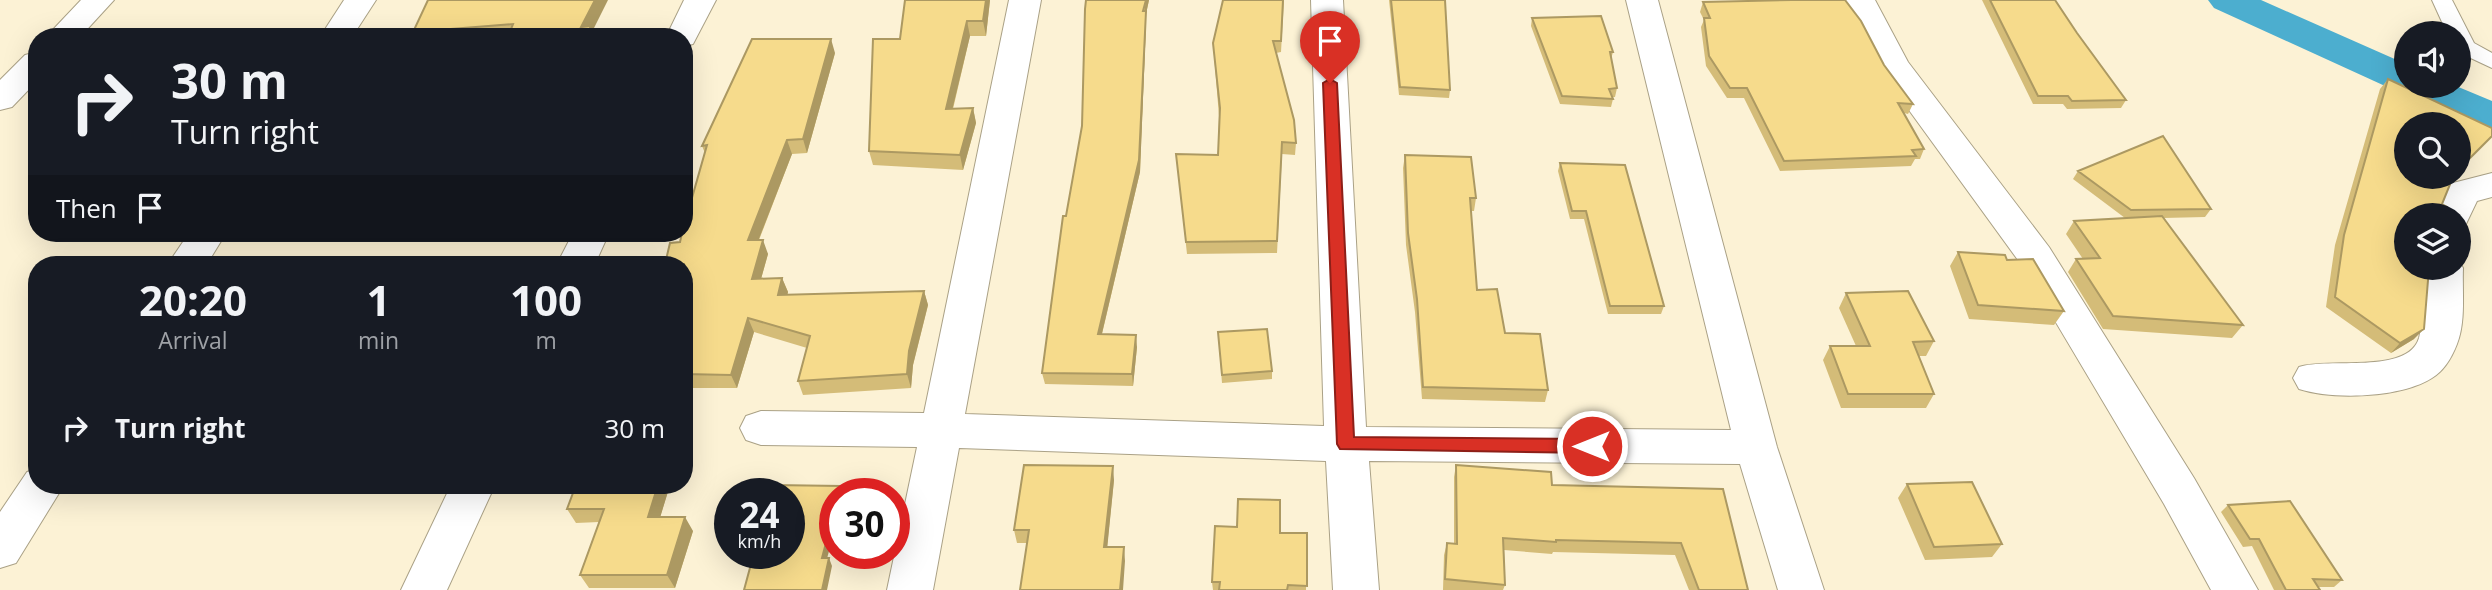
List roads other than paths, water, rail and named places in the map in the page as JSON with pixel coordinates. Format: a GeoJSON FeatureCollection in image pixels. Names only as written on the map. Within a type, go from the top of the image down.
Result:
{"type":"FeatureCollection","features":[{"type":"Feature","properties":{"kind":"street"},"geometry":{"type":"LineString","coordinates":[[71,28],[98,0]]}},
{"type":"Feature","properties":{"kind":"street"},"geometry":{"type":"LineString","coordinates":[[342,28],[360,0]]}},
{"type":"Feature","properties":{"kind":"street"},"geometry":{"type":"LineString","coordinates":[[686,28],[699,0]]}},
{"type":"Feature","properties":{"kind":"street"},"geometry":{"type":"LineString","coordinates":[[910,590],[939,430],[1025,0]]}},
{"type":"Feature","properties":{"kind":"street"},"geometry":{"type":"LineString","coordinates":[[1326,0],[1346,444],[1356,590]]}},
{"type":"Feature","properties":{"kind":"street"},"geometry":{"type":"LineString","coordinates":[[1642,0],[1756,447],[1801,590]]}},
{"type":"Feature","properties":{"kind":"street"},"geometry":{"type":"LineString","coordinates":[[1859,0],[1894,66],[2036,257],[2179,491],[2235,590]]}},
{"type":"Feature","properties":{"kind":"street"},"geometry":{"type":"LineString","coordinates":[[0,99],[28,71]]}},
{"type":"Feature","properties":{"kind":"street"},"geometry":{"type":"LineString","coordinates":[[2458,203],[2462,193],[2492,185]]}},
{"type":"Feature","properties":{"kind":"street"},"geometry":{"type":"LineString","coordinates":[[2313,378],[2404,375],[2427,363],[2438,343],[2443,280]]}},
{"type":"Feature","properties":{"kind":"street"},"geometry":{"type":"LineString","coordinates":[[761,428],[939,430],[1346,444],[1756,447]]}},
{"type":"Feature","properties":{"kind":"street"},"geometry":{"type":"LineString","coordinates":[[0,549],[36,494]]}},
{"type":"Feature","properties":{"kind":"street"},"geometry":{"type":"LineString","coordinates":[[424,590],[469,494]]}},
{"type":"Feature","properties":{"kind":"lane"},"geometry":{"type":"LineString","coordinates":[[2442,0],[2452,21]]}},
{"type":"Feature","properties":{"kind":"lane"},"geometry":{"type":"LineString","coordinates":[[2471,50],[2492,61]]}},
{"type":"Feature","properties":{"kind":"waterway"},"geometry":{"type":"LineString","coordinates":[[2228,0],[2394,75]]}},
{"type":"Feature","properties":{"kind":"waterway"},"geometry":{"type":"LineString","coordinates":[[2446,98],[2492,118]]}}]}
